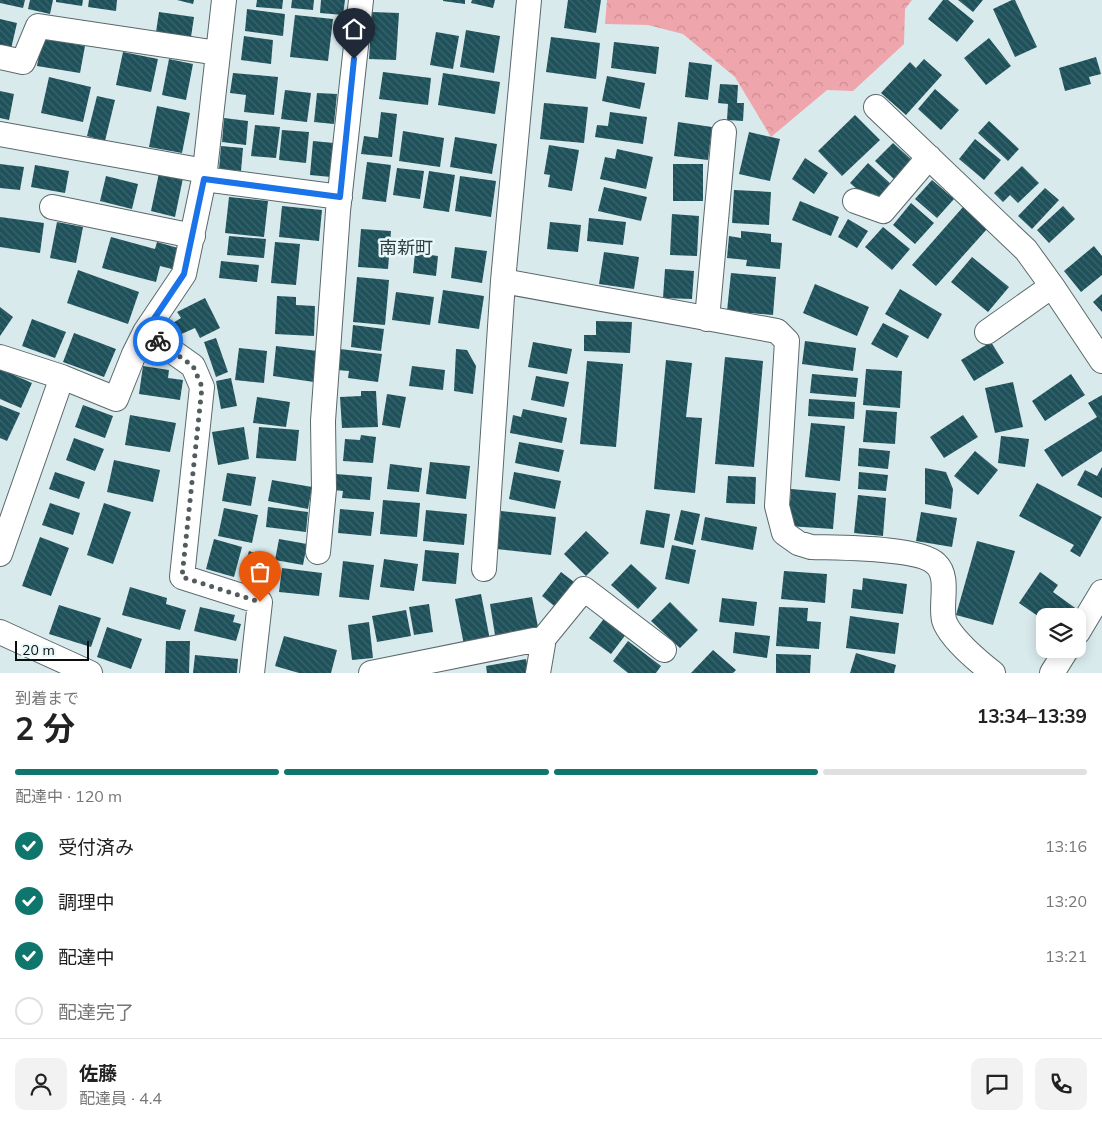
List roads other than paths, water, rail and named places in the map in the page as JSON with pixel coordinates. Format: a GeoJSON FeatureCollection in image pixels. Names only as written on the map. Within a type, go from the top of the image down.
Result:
{"type":"FeatureCollection","features":[{"type":"Feature","properties":{"kind":"street"},"geometry":{"type":"LineString","coordinates":[[0,357],[62,376],[116,398],[145,332],[184,274],[204,175],[224,0]]}},
{"type":"Feature","properties":{"kind":"street"},"geometry":{"type":"LineString","coordinates":[[318,552],[324,490],[324,404],[340,197],[361,0]]}},
{"type":"Feature","properties":{"kind":"street"},"geometry":{"type":"LineString","coordinates":[[484,569],[504,281],[529,0]]}},
{"type":"Feature","properties":{"kind":"street"},"geometry":{"type":"LineString","coordinates":[[0,57],[23,62],[38,26],[218,53]]}},
{"type":"Feature","properties":{"kind":"street"},"geometry":{"type":"LineString","coordinates":[[876,107],[1026,250],[1102,362]]}},
{"type":"Feature","properties":{"kind":"street"},"geometry":{"type":"LineString","coordinates":[[707,319],[724,132]]}},
{"type":"Feature","properties":{"kind":"street"},"geometry":{"type":"LineString","coordinates":[[0,134],[204,175],[340,197]]}},
{"type":"Feature","properties":{"kind":"street"},"geometry":{"type":"LineString","coordinates":[[855,201],[883,211],[929,157]]}},
{"type":"Feature","properties":{"kind":"street"},"geometry":{"type":"LineString","coordinates":[[52,207],[193,236]]}},
{"type":"Feature","properties":{"kind":"street"},"geometry":{"type":"LineString","coordinates":[[504,281],[777,332],[787,341],[777,506],[784,533],[798,543],[811,547],[910,552],[936,563],[943,576],[944,620],[960,644],[993,673]]}},
{"type":"Feature","properties":{"kind":"street"},"geometry":{"type":"LineString","coordinates":[[987,332],[1052,286]]}},
{"type":"Feature","properties":{"kind":"street"},"geometry":{"type":"LineString","coordinates":[[145,332],[193,366],[202,387],[182,577],[260,602],[252,673]]}},
{"type":"Feature","properties":{"kind":"street"},"geometry":{"type":"LineString","coordinates":[[0,554],[62,376]]}},
{"type":"Feature","properties":{"kind":"street"},"geometry":{"type":"LineString","coordinates":[[538,673],[544,638],[584,589],[664,650]]}},
{"type":"Feature","properties":{"kind":"street"},"geometry":{"type":"LineString","coordinates":[[1086,619],[1102,592]]}},
{"type":"Feature","properties":{"kind":"street"},"geometry":{"type":"LineString","coordinates":[[0,632],[90,673]]}},
{"type":"Feature","properties":{"kind":"street"},"geometry":{"type":"LineString","coordinates":[[371,673],[544,638]]}},
{"type":"Feature","properties":{"kind":"street"},"geometry":{"type":"LineString","coordinates":[[1052,673],[1069,658]]}},
{"type":"Feature","properties":{"kind":"district","name":"南新町"},"geometry":{"type":"Point","coordinates":[406,248]}}]}
